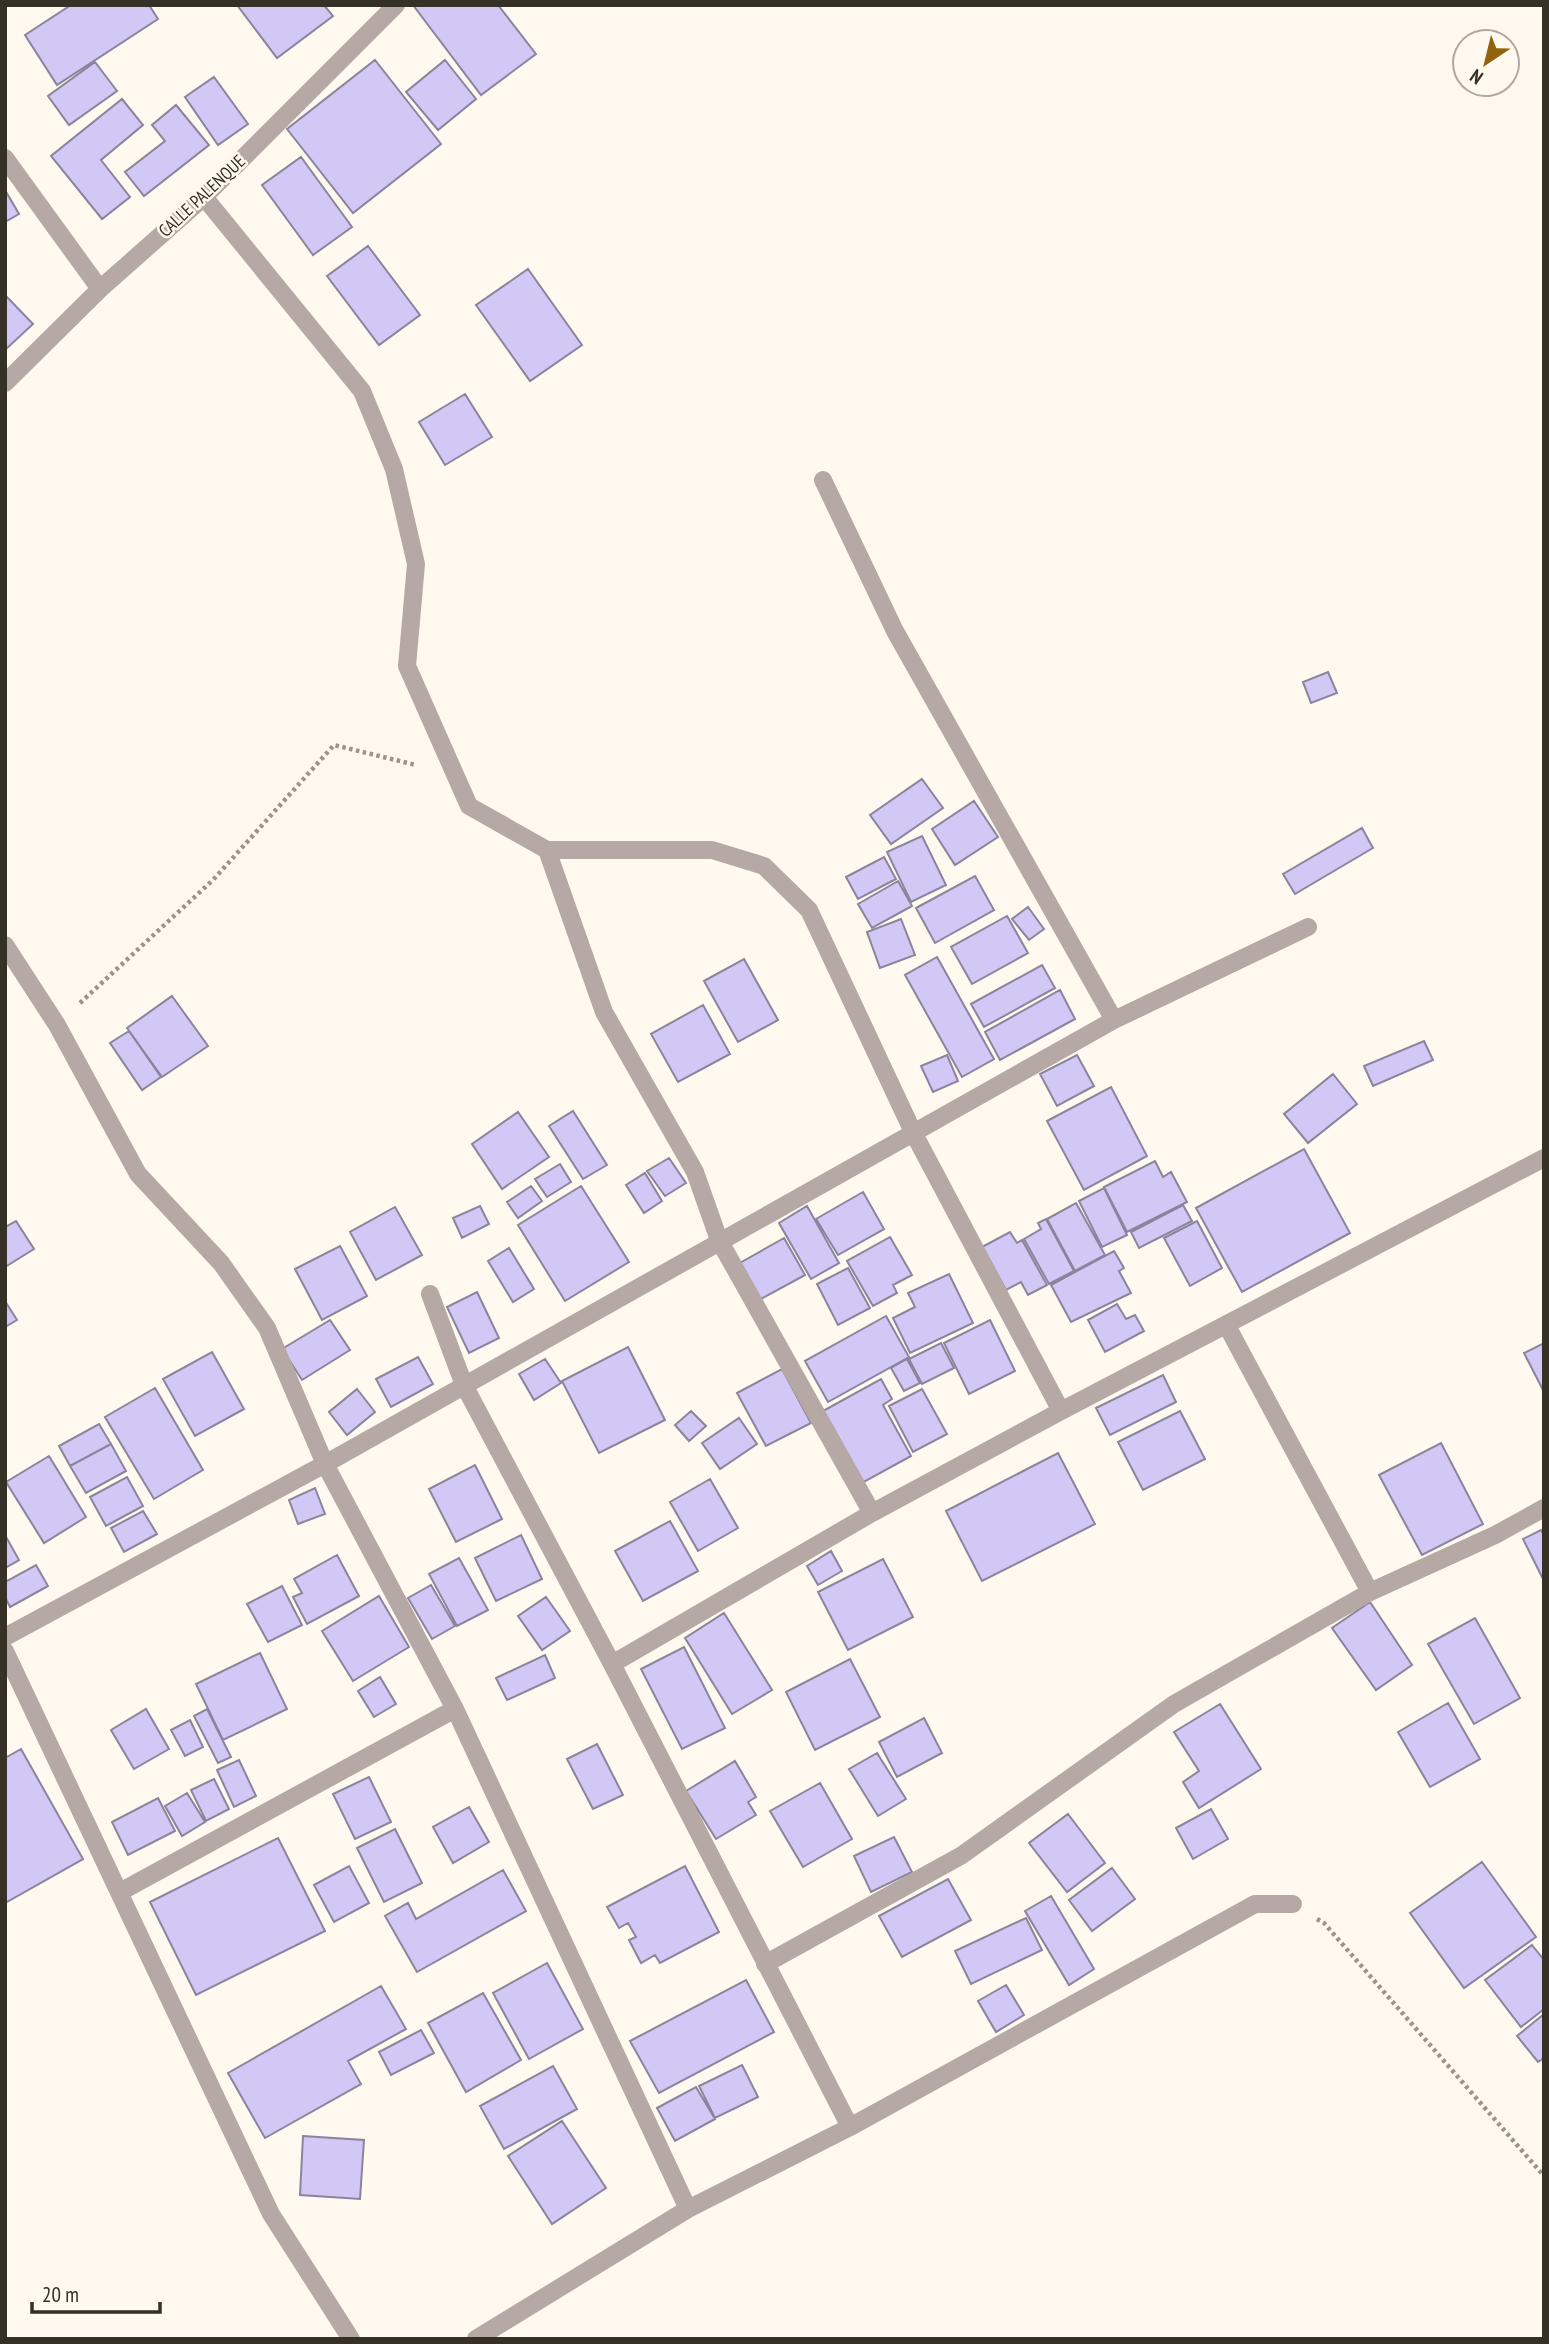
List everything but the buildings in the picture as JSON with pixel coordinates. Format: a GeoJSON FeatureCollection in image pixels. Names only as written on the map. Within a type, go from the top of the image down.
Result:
{"type":"FeatureCollection","features":[{"type":"Feature","properties":{"kind":"street","name":"CALLE PALENQUE"},"geometry":{"type":"LineString","coordinates":[[5,383],[100,289],[204,197],[396,5]]}},
{"type":"Feature","properties":{"kind":"street"},"geometry":{"type":"LineString","coordinates":[[5,158],[100,289]]}},
{"type":"Feature","properties":{"kind":"street"},"geometry":{"type":"LineString","coordinates":[[204,197],[362,391],[394,469],[416,564],[407,666],[469,806],[547,850],[712,850],[764,866],[809,910],[913,1132],[1061,1411]]}},
{"type":"Feature","properties":{"kind":"street"},"geometry":{"type":"LineString","coordinates":[[823,480],[895,631],[1114,1020]]}},
{"type":"Feature","properties":{"kind":"street"},"geometry":{"type":"LineString","coordinates":[[547,850],[604,1012],[695,1172],[719,1240],[873,1513]]}},
{"type":"Feature","properties":{"kind":"street"},"geometry":{"type":"LineString","coordinates":[[5,1637],[325,1464],[1114,1020],[1308,927]]}},
{"type":"Feature","properties":{"kind":"street"},"geometry":{"type":"LineString","coordinates":[[5,945],[57,1025],[138,1174],[221,1263],[267,1328],[325,1464],[455,1709],[688,2209]]}},
{"type":"Feature","properties":{"kind":"street"},"geometry":{"type":"LineString","coordinates":[[612,1664],[873,1513],[1061,1411],[1544,1158]]}},
{"type":"Feature","properties":{"kind":"street"},"geometry":{"type":"LineString","coordinates":[[430,1294],[464,1385],[612,1664],[850,2127]]}},
{"type":"Feature","properties":{"kind":"street"},"geometry":{"type":"LineString","coordinates":[[1227,1326],[1370,1592]]}},
{"type":"Feature","properties":{"kind":"street"},"geometry":{"type":"LineString","coordinates":[[765,1964],[962,1856],[1174,1704],[1370,1592],[1494,1535],[1544,1508]]}},
{"type":"Feature","properties":{"kind":"street"},"geometry":{"type":"LineString","coordinates":[[5,1651],[271,2214],[351,2339]]}},
{"type":"Feature","properties":{"kind":"street"},"geometry":{"type":"LineString","coordinates":[[120,1892],[455,1709]]}},
{"type":"Feature","properties":{"kind":"street"},"geometry":{"type":"LineString","coordinates":[[476,2339],[688,2209],[850,2127],[1255,1904],[1293,1904]]}},
{"type":"Feature","properties":{"kind":"path"},"geometry":{"type":"LineString","coordinates":[[57,1025],[213,880],[334,745],[454,774]]}},
{"type":"Feature","properties":{"kind":"path"},"geometry":{"type":"LineString","coordinates":[[1293,1904],[1324,1923],[1544,2176]]}}]}
